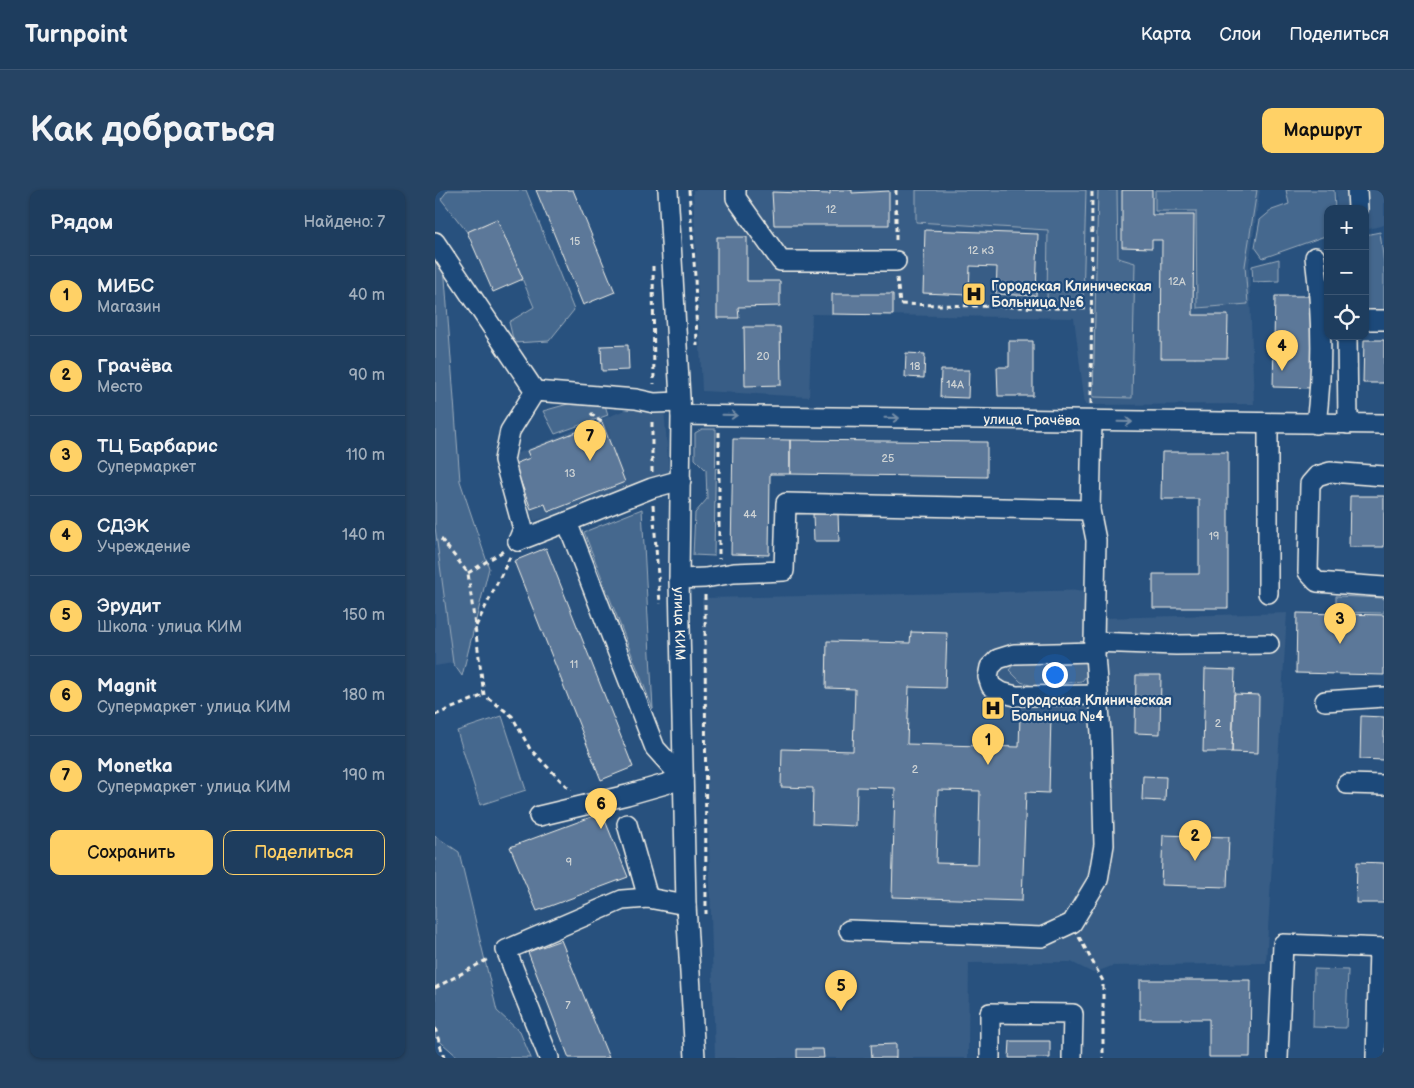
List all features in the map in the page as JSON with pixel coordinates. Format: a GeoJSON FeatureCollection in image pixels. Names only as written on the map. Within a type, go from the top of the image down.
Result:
{"type":"FeatureCollection","features":[{"type":"Feature","properties":{"kind":"street","name":"улица КИМ"},"geometry":{"type":"LineString","coordinates":[[668,190],[680,408],[679,578],[683,779],[686,905],[695,1058]]}},
{"type":"Feature","properties":{"kind":"street"},"geometry":{"type":"LineString","coordinates":[[736,190],[736,198],[781,261],[896,261]]}},
{"type":"Feature","properties":{"kind":"street"},"geometry":{"type":"LineString","coordinates":[[1357,190],[1358,205]]}},
{"type":"Feature","properties":{"kind":"street"},"geometry":{"type":"LineString","coordinates":[[435,242],[535,391],[510,431],[504,460],[523,529],[518,541]]}},
{"type":"Feature","properties":{"kind":"street"},"geometry":{"type":"LineString","coordinates":[[1315,257],[1320,299],[1320,389],[1316,424]]}},
{"type":"Feature","properties":{"kind":"street"},"geometry":{"type":"LineString","coordinates":[[1369,320],[1384,320]]}},
{"type":"Feature","properties":{"kind":"street"},"geometry":{"type":"LineString","coordinates":[[1347,340],[1348,424]]}},
{"type":"Feature","properties":{"kind":"street","name":"улица Грачёва"},"geometry":{"type":"LineString","coordinates":[[535,391],[637,399],[680,408],[1092,421],[1384,424]]}},
{"type":"Feature","properties":{"kind":"street"},"geometry":{"type":"LineString","coordinates":[[849,930],[1042,937],[1072,923],[1098,880],[1104,845],[1095,647],[1096,540],[1090,510],[1092,421]]}},
{"type":"Feature","properties":{"kind":"street"},"geometry":{"type":"LineString","coordinates":[[1268,423],[1268,593]]}},
{"type":"Feature","properties":{"kind":"street"},"geometry":{"type":"LineString","coordinates":[[1384,476],[1329,472],[1317,476],[1310,484],[1308,572],[1317,582],[1384,587]]}},
{"type":"Feature","properties":{"kind":"street"},"geometry":{"type":"LineString","coordinates":[[518,541],[652,488],[681,480]]}},
{"type":"Feature","properties":{"kind":"street"},"geometry":{"type":"LineString","coordinates":[[679,578],[705,578],[734,573],[784,571],[786,503],[1090,510]]}},
{"type":"Feature","properties":{"kind":"street"},"geometry":{"type":"LineString","coordinates":[[539,816],[683,779],[655,748],[567,522]]}},
{"type":"Feature","properties":{"kind":"street"},"geometry":{"type":"LineString","coordinates":[[1098,695],[1016,696],[1000,692],[991,686],[988,676],[990,668],[998,660],[1013,654],[1095,647],[1269,644]]}},
{"type":"Feature","properties":{"kind":"street"},"geometry":{"type":"LineString","coordinates":[[1325,702],[1384,697]]}},
{"type":"Feature","properties":{"kind":"street"},"geometry":{"type":"LineString","coordinates":[[1347,784],[1384,785]]}},
{"type":"Feature","properties":{"kind":"street"},"geometry":{"type":"LineString","coordinates":[[627,824],[648,898]]}},
{"type":"Feature","properties":{"kind":"street"},"geometry":{"type":"LineString","coordinates":[[549,1058],[506,950],[622,900],[648,898],[686,905]]}},
{"type":"Feature","properties":{"kind":"street"},"geometry":{"type":"LineString","coordinates":[[1278,1058],[1283,944],[1381,948],[1377,1058]]}},
{"type":"Feature","properties":{"kind":"street"},"geometry":{"type":"LineString","coordinates":[[990,1058],[990,1013],[1073,1014],[1072,1058]]}},
{"type":"Feature","properties":{"kind":"path"},"geometry":{"type":"LineString","coordinates":[[689,190],[695,276],[697,355]]}},
{"type":"Feature","properties":{"kind":"path"},"geometry":{"type":"LineString","coordinates":[[896,190],[896,261],[900,304],[1091,309]]}},
{"type":"Feature","properties":{"kind":"path"},"geometry":{"type":"LineString","coordinates":[[1092,190],[1092,421]]}},
{"type":"Feature","properties":{"kind":"path"},"geometry":{"type":"LineString","coordinates":[[652,488],[651,426],[655,403],[653,260]]}},
{"type":"Feature","properties":{"kind":"path"},"geometry":{"type":"LineString","coordinates":[[706,922],[705,578],[719,560],[719,427]]}},
{"type":"Feature","properties":{"kind":"path"},"geometry":{"type":"LineString","coordinates":[[441,539],[468,573],[484,695],[512,716],[530,748],[586,805]]}},
{"type":"Feature","properties":{"kind":"path"},"geometry":{"type":"LineString","coordinates":[[468,573],[518,541]]}},
{"type":"Feature","properties":{"kind":"path"},"geometry":{"type":"LineString","coordinates":[[475,627],[518,541]]}},
{"type":"Feature","properties":{"kind":"path"},"geometry":{"type":"LineString","coordinates":[[435,714],[484,695]]}},
{"type":"Feature","properties":{"kind":"path"},"geometry":{"type":"LineString","coordinates":[[1072,923],[1103,981],[1103,1058]]}},
{"type":"Feature","properties":{"kind":"path"},"geometry":{"type":"LineString","coordinates":[[435,988],[506,950]]}},
{"type":"Feature","properties":{"kind":"path"},"geometry":{"type":"LineString","coordinates":[[435,1028],[444,1058]]}},
{"type":"Feature","properties":{"kind":"shaded area"},"geometry":{"type":"Polygon","coordinates":[[[448,190],[526,190],[574,310],[549,341],[514,343],[509,322],[534,307],[497,219],[467,232],[441,199],[448,190]]]}},
{"type":"Feature","properties":{"kind":"shaded area","name":"Городская Клиническая Больница №6"},"geometry":{"type":"Polygon","coordinates":[[[693,190],[1260,190],[1249,265],[1254,404],[1085,405],[1074,318],[812,314],[809,397],[702,391],[693,190]]]}},
{"type":"Feature","properties":{"kind":"shaded area"},"geometry":{"type":"Polygon","coordinates":[[[916,190],[1086,190],[1083,301],[1047,300],[1048,230],[916,222],[916,190]]]}},
{"type":"Feature","properties":{"kind":"shaded area"},"geometry":{"type":"Polygon","coordinates":[[[1098,190],[1117,190],[1118,258],[1135,263],[1132,398],[1093,397],[1098,190]]]}},
{"type":"Feature","properties":{"kind":"shaded area"},"geometry":{"type":"Polygon","coordinates":[[[1155,190],[1257,190],[1245,266],[1248,304],[1197,308],[1196,211],[1155,211],[1155,190]]]}},
{"type":"Feature","properties":{"kind":"shaded area"},"geometry":{"type":"Polygon","coordinates":[[[1286,190],[1334,190],[1335,205],[1324,205],[1324,236],[1263,258],[1255,247],[1260,220],[1272,210],[1289,204],[1286,190]]]}},
{"type":"Feature","properties":{"kind":"shaded area"},"geometry":{"type":"Polygon","coordinates":[[[1336,190],[1384,190],[1384,225],[1369,229],[1369,205],[1337,205],[1336,190]]]}},
{"type":"Feature","properties":{"kind":"shaded area"},"geometry":{"type":"Polygon","coordinates":[[[1380,232],[1384,264],[1384,310],[1369,311],[1369,234],[1380,232]]]}},
{"type":"Feature","properties":{"kind":"shaded area"},"geometry":{"type":"Polygon","coordinates":[[[435,251],[445,278],[460,481],[489,568],[462,676],[453,663],[435,527],[435,251]]]}},
{"type":"Feature","properties":{"kind":"shaded area"},"geometry":{"type":"Polygon","coordinates":[[[1279,259],[1279,281],[1253,282],[1252,266],[1279,259]]]}},
{"type":"Feature","properties":{"kind":"shaded area"},"geometry":{"type":"Polygon","coordinates":[[[575,402],[605,405],[608,415],[555,434],[543,411],[575,402]]]}},
{"type":"Feature","properties":{"kind":"shaded area"},"geometry":{"type":"Polygon","coordinates":[[[630,408],[664,409],[670,481],[623,493],[534,521],[508,457],[630,408]]]}},
{"type":"Feature","properties":{"kind":"shaded area"},"geometry":{"type":"Polygon","coordinates":[[[702,429],[716,429],[714,556],[693,555],[695,513],[707,499],[706,470],[695,459],[695,433],[702,429]]]}},
{"type":"Feature","properties":{"kind":"shaded area"},"geometry":{"type":"Polygon","coordinates":[[[642,509],[653,709],[584,532],[642,509]]]}},
{"type":"Feature","properties":{"kind":"shaded area"},"geometry":{"type":"Polygon","coordinates":[[[435,527],[453,663],[435,666],[435,527]]]}},
{"type":"Feature","properties":{"kind":"shaded area","name":"Городская Клиническая Больница №4"},"geometry":{"type":"Polygon","coordinates":[[[1102,590],[1103,618],[1287,613],[1266,963],[1112,966],[1093,973],[1071,962],[969,963],[968,1058],[715,1058],[702,598],[1102,590]]]}},
{"type":"Feature","properties":{"kind":"shaded area"},"geometry":{"type":"Polygon","coordinates":[[[1336,596],[1384,598],[1384,613],[1336,612],[1336,596]]]}},
{"type":"Feature","properties":{"kind":"shaded area"},"geometry":{"type":"Polygon","coordinates":[[[1084,662],[1087,665],[1087,675],[1082,681],[1035,687],[1021,682],[1009,670],[1014,664],[1084,662]]]}},
{"type":"Feature","properties":{"kind":"shaded area"},"geometry":{"type":"Polygon","coordinates":[[[502,716],[526,790],[480,805],[457,731],[502,716]]]}},
{"type":"Feature","properties":{"kind":"shaded area"},"geometry":{"type":"Polygon","coordinates":[[[435,836],[459,852],[497,1011],[520,1032],[531,1058],[459,1058],[435,1037],[435,836]]]}},
{"type":"Feature","properties":{"kind":"shaded area"},"geometry":{"type":"Polygon","coordinates":[[[1314,969],[1348,970],[1346,1028],[1313,1027],[1314,969]]]}},
{"type":"Feature","properties":{"kind":"building"},"geometry":{"type":"Polygon","coordinates":[[[536,190],[573,190],[615,292],[583,305],[536,190]]]}},
{"type":"Feature","properties":{"kind":"building"},"geometry":{"type":"Polygon","coordinates":[[[830,190],[852,190],[852,193],[889,191],[889,225],[774,225],[772,192],[830,194],[830,190]]]}},
{"type":"Feature","properties":{"kind":"building"},"geometry":{"type":"Polygon","coordinates":[[[1122,190],[1152,190],[1152,215],[1194,215],[1193,315],[1228,315],[1227,358],[1161,358],[1162,240],[1152,240],[1152,248],[1122,247],[1122,190]]]}},
{"type":"Feature","properties":{"kind":"building"},"geometry":{"type":"Polygon","coordinates":[[[497,219],[523,279],[493,292],[467,232],[497,219]]]}},
{"type":"Feature","properties":{"kind":"building"},"geometry":{"type":"Polygon","coordinates":[[[925,230],[1038,234],[1036,296],[996,294],[997,267],[970,266],[969,295],[923,293],[925,230]]]}},
{"type":"Feature","properties":{"kind":"building"},"geometry":{"type":"Polygon","coordinates":[[[717,237],[747,237],[747,281],[780,281],[780,306],[738,307],[739,318],[717,318],[717,237]]]}},
{"type":"Feature","properties":{"kind":"building"},"geometry":{"type":"Polygon","coordinates":[[[832,294],[893,294],[893,315],[832,314],[832,294]]]}},
{"type":"Feature","properties":{"kind":"building"},"geometry":{"type":"Polygon","coordinates":[[[1275,296],[1315,296],[1313,388],[1273,387],[1275,296]]]}},
{"type":"Feature","properties":{"kind":"building"},"geometry":{"type":"Polygon","coordinates":[[[744,327],[780,327],[781,385],[745,386],[744,327]]]}},
{"type":"Feature","properties":{"kind":"building"},"geometry":{"type":"Polygon","coordinates":[[[1364,340],[1384,340],[1384,383],[1363,383],[1364,340]]]}},
{"type":"Feature","properties":{"kind":"building"},"geometry":{"type":"Polygon","coordinates":[[[1009,341],[1033,341],[1033,396],[998,396],[997,367],[1009,367],[1009,341]]]}},
{"type":"Feature","properties":{"kind":"building"},"geometry":{"type":"Polygon","coordinates":[[[628,345],[629,370],[602,371],[601,346],[628,345]]]}},
{"type":"Feature","properties":{"kind":"building"},"geometry":{"type":"Polygon","coordinates":[[[906,353],[925,354],[924,378],[905,377],[906,353]]]}},
{"type":"Feature","properties":{"kind":"building"},"geometry":{"type":"Polygon","coordinates":[[[941,370],[969,370],[968,398],[940,397],[941,370]]]}},
{"type":"Feature","properties":{"kind":"building"},"geometry":{"type":"Polygon","coordinates":[[[602,422],[625,482],[548,512],[545,504],[531,509],[514,464],[530,458],[527,451],[602,422]]]}},
{"type":"Feature","properties":{"kind":"building"},"geometry":{"type":"Polygon","coordinates":[[[733,439],[790,440],[790,474],[770,474],[769,555],[731,554],[733,439]]]}},
{"type":"Feature","properties":{"kind":"building"},"geometry":{"type":"Polygon","coordinates":[[[790,440],[987,442],[987,477],[790,474],[790,440]]]}},
{"type":"Feature","properties":{"kind":"building"},"geometry":{"type":"Polygon","coordinates":[[[1162,452],[1228,452],[1228,608],[1153,608],[1153,574],[1199,574],[1199,499],[1161,499],[1162,452]]]}},
{"type":"Feature","properties":{"kind":"building"},"geometry":{"type":"Polygon","coordinates":[[[1350,496],[1384,496],[1384,547],[1349,547],[1350,496]]]}},
{"type":"Feature","properties":{"kind":"building"},"geometry":{"type":"Polygon","coordinates":[[[838,513],[839,541],[814,541],[813,514],[838,513]]]}},
{"type":"Feature","properties":{"kind":"building"},"geometry":{"type":"Polygon","coordinates":[[[546,548],[633,767],[601,780],[514,561],[546,548]]]}},
{"type":"Feature","properties":{"kind":"building"},"geometry":{"type":"Polygon","coordinates":[[[1297,613],[1384,615],[1384,675],[1296,673],[1297,613]]]}},
{"type":"Feature","properties":{"kind":"building"},"geometry":{"type":"Polygon","coordinates":[[[911,632],[947,633],[945,688],[909,687],[907,744],[1019,747],[1020,715],[1051,716],[1049,793],[1026,792],[1022,901],[892,897],[895,788],[857,787],[856,826],[812,824],[813,788],[781,787],[782,749],[853,751],[855,689],[826,688],[827,641],[910,643],[911,632]],[[938,790],[936,863],[978,864],[980,791],[938,790]]]}},
{"type":"Feature","properties":{"kind":"building"},"geometry":{"type":"Polygon","coordinates":[[[1205,669],[1235,670],[1232,752],[1203,752],[1205,669]]]}},
{"type":"Feature","properties":{"kind":"building"},"geometry":{"type":"Polygon","coordinates":[[[1136,675],[1161,675],[1160,734],[1135,733],[1136,675]]]}},
{"type":"Feature","properties":{"kind":"building"},"geometry":{"type":"Polygon","coordinates":[[[1234,694],[1259,695],[1258,753],[1232,752],[1234,694]]]}},
{"type":"Feature","properties":{"kind":"building"},"geometry":{"type":"Polygon","coordinates":[[[1361,716],[1384,717],[1384,760],[1360,759],[1361,716]]]}},
{"type":"Feature","properties":{"kind":"building"},"geometry":{"type":"Polygon","coordinates":[[[1143,776],[1166,777],[1165,801],[1142,800],[1143,776]]]}},
{"type":"Feature","properties":{"kind":"building"},"geometry":{"type":"Polygon","coordinates":[[[602,813],[628,877],[537,911],[510,847],[602,813]]]}},
{"type":"Feature","properties":{"kind":"building"},"geometry":{"type":"Polygon","coordinates":[[[1163,835],[1229,837],[1227,887],[1161,885],[1163,835]]]}},
{"type":"Feature","properties":{"kind":"building"},"geometry":{"type":"Polygon","coordinates":[[[1357,862],[1384,863],[1384,903],[1356,903],[1357,862]]]}},
{"type":"Feature","properties":{"kind":"building"},"geometry":{"type":"Polygon","coordinates":[[[561,940],[609,1058],[569,1058],[528,952],[561,940]]]}},
{"type":"Feature","properties":{"kind":"building"},"geometry":{"type":"Polygon","coordinates":[[[1140,980],[1251,980],[1250,1057],[1209,1057],[1209,1019],[1140,1019],[1140,980]]]}},
{"type":"Feature","properties":{"kind":"building"},"geometry":{"type":"Polygon","coordinates":[[[1010,1041],[1050,1041],[1050,1058],[1009,1058],[1010,1041]]]}},
{"type":"Feature","properties":{"kind":"building"},"geometry":{"type":"Polygon","coordinates":[[[896,1044],[896,1058],[872,1058],[871,1045],[896,1044]]]}},
{"type":"Feature","properties":{"kind":"building"},"geometry":{"type":"Polygon","coordinates":[[[797,1049],[823,1049],[824,1058],[797,1058],[797,1049]]]}},
{"type":"Feature","properties":{"kind":"place","name":"Городская Клиническая Больница №6"},"geometry":{"type":"Point","coordinates":[974,294]}},
{"type":"Feature","properties":{"kind":"place","name":"СДЭК"},"geometry":{"type":"Point","coordinates":[1282,371]}},
{"type":"Feature","properties":{"kind":"place","name":"Monetka"},"geometry":{"type":"Point","coordinates":[590,461]}},
{"type":"Feature","properties":{"kind":"place","name":"ТЦ Барбарис"},"geometry":{"type":"Point","coordinates":[1340,644]}},
{"type":"Feature","properties":{"kind":"place","name":"Городская Клиническая Больница №4"},"geometry":{"type":"Point","coordinates":[993,708]}},
{"type":"Feature","properties":{"kind":"place","name":"МИБС"},"geometry":{"type":"Point","coordinates":[988,765]}},
{"type":"Feature","properties":{"kind":"place","name":"Magnit"},"geometry":{"type":"Point","coordinates":[601,829]}},
{"type":"Feature","properties":{"kind":"place","name":"Грачёва"},"geometry":{"type":"Point","coordinates":[1195,861]}},
{"type":"Feature","properties":{"kind":"place","name":"Эрудит"},"geometry":{"type":"Point","coordinates":[841,1011]}}]}
